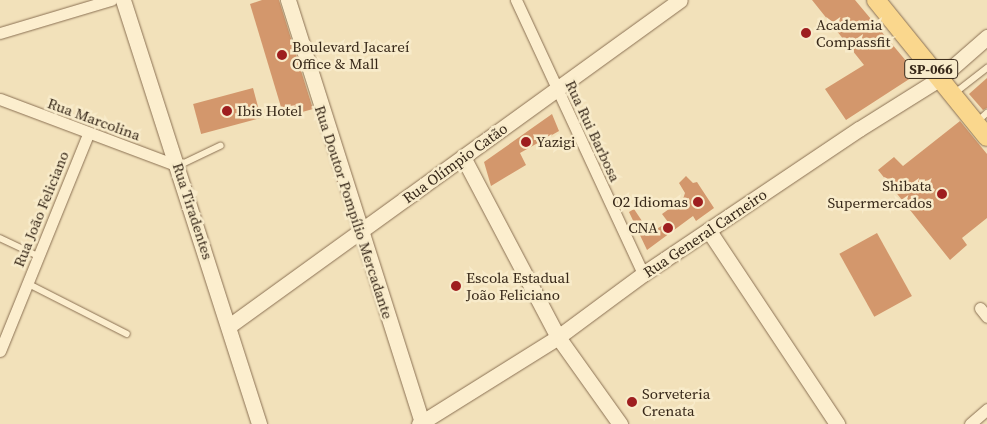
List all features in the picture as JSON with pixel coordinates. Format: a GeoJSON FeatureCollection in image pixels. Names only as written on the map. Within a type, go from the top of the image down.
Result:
{"type":"FeatureCollection","features":[{"type":"Feature","properties":{"kind":"main road","name":"Rua Tiradentes"},"geometry":{"type":"LineString","coordinates":[[123,0],[229,326],[258,424]]}},
{"type":"Feature","properties":{"kind":"main road","name":"Rua Doutor Pompílio Mercadante"},"geometry":{"type":"LineString","coordinates":[[288,0],[421,424]]}},
{"type":"Feature","properties":{"kind":"main road","name":"Rua Olímpio Catão"},"geometry":{"type":"LineString","coordinates":[[229,326],[360,234],[680,0]]}},
{"type":"Feature","properties":{"kind":"main road","name":"SP-066"},"geometry":{"type":"LineString","coordinates":[[876,0],[952,96],[981,118],[987,137]]}},
{"type":"Feature","properties":{"kind":"main road","name":"Rua General Carneiro"},"geometry":{"type":"LineString","coordinates":[[421,424],[558,337],[643,274],[859,129],[939,79],[987,37]]}},
{"type":"Feature","properties":{"kind":"main road"},"geometry":{"type":"LineString","coordinates":[[463,157],[558,337],[620,424]]}},
{"type":"Feature","properties":{"kind":"main road"},"geometry":{"type":"LineString","coordinates":[[709,231],[837,424]]}},
{"type":"Feature","properties":{"kind":"street"},"geometry":{"type":"LineString","coordinates":[[0,33],[111,0]]}},
{"type":"Feature","properties":{"kind":"street","name":"Rua Rui Barbosa"},"geometry":{"type":"LineString","coordinates":[[516,0],[643,274]]}},
{"type":"Feature","properties":{"kind":"street","name":"Rua Marcolina"},"geometry":{"type":"LineString","coordinates":[[0,99],[88,134],[178,166]]}},
{"type":"Feature","properties":{"kind":"street","name":"Rua João Feliciano"},"geometry":{"type":"LineString","coordinates":[[0,351],[88,134]]}},
{"type":"Feature","properties":{"kind":"street"},"geometry":{"type":"LineString","coordinates":[[975,422],[987,409]]}},
{"type":"Feature","properties":{"kind":"lane"},"geometry":{"type":"LineString","coordinates":[[952,96],[987,68]]}},
{"type":"Feature","properties":{"kind":"lane"},"geometry":{"type":"LineString","coordinates":[[178,166],[220,146]]}},
{"type":"Feature","properties":{"kind":"lane"},"geometry":{"type":"LineString","coordinates":[[0,238],[38,256]]}},
{"type":"Feature","properties":{"kind":"lane"},"geometry":{"type":"LineString","coordinates":[[27,283],[127,334]]}},
{"type":"Feature","properties":{"kind":"building","name":"Boulevard Jacareí Office & Mall"},"geometry":{"type":"Polygon","coordinates":[[[262,0],[279,0],[313,109],[284,117],[250,4],[262,0]]]}},
{"type":"Feature","properties":{"kind":"building"},"geometry":{"type":"Polygon","coordinates":[[[812,0],[855,0],[917,74],[846,120],[825,89],[864,65],[812,0]]]}},
{"type":"Feature","properties":{"kind":"building"},"geometry":{"type":"Polygon","coordinates":[[[987,78],[987,108],[983,110],[969,94],[987,78]]]}},
{"type":"Feature","properties":{"kind":"building","name":"Ibis Hotel"},"geometry":{"type":"Polygon","coordinates":[[[253,88],[261,118],[201,134],[193,104],[253,88]]]}},
{"type":"Feature","properties":{"kind":"building","name":"Yazigi"},"geometry":{"type":"Polygon","coordinates":[[[552,114],[559,131],[520,153],[526,165],[491,186],[484,162],[552,114]]]}},
{"type":"Feature","properties":{"kind":"building","name":"Shibata Supermercados"},"geometry":{"type":"Polygon","coordinates":[[[960,121],[987,154],[987,218],[962,238],[967,245],[950,260],[878,170],[894,157],[903,166],[960,121]]]}},
{"type":"Feature","properties":{"kind":"building"},"geometry":{"type":"Polygon","coordinates":[[[686,176],[693,183],[697,182],[714,208],[696,221],[693,216],[647,250],[629,212],[634,209],[650,233],[668,222],[662,214],[683,199],[685,193],[679,183],[686,176]]]}},
{"type":"Feature","properties":{"kind":"building"},"geometry":{"type":"Polygon","coordinates":[[[877,233],[912,296],[874,317],[839,254],[877,233]]]}},
{"type":"Feature","properties":{"kind":"place","name":"Academia Compassfit"},"geometry":{"type":"Point","coordinates":[806,33]}},
{"type":"Feature","properties":{"kind":"place","name":"Boulevard Jacareí Office & Mall"},"geometry":{"type":"Point","coordinates":[282,55]}},
{"type":"Feature","properties":{"kind":"place","name":"Ibis Hotel"},"geometry":{"type":"Point","coordinates":[227,111]}},
{"type":"Feature","properties":{"kind":"place","name":"Yazigi"},"geometry":{"type":"Point","coordinates":[526,142]}},
{"type":"Feature","properties":{"kind":"place","name":"Shibata Supermercados"},"geometry":{"type":"Point","coordinates":[942,194]}},
{"type":"Feature","properties":{"kind":"place","name":"O2 Idiomas"},"geometry":{"type":"Point","coordinates":[698,202]}},
{"type":"Feature","properties":{"kind":"place","name":"CNA"},"geometry":{"type":"Point","coordinates":[668,228]}},
{"type":"Feature","properties":{"kind":"place","name":"Escola Estadual João Feliciano"},"geometry":{"type":"Point","coordinates":[456,286]}},
{"type":"Feature","properties":{"kind":"place","name":"Sorveteria Crenata"},"geometry":{"type":"Point","coordinates":[632,402]}}]}
